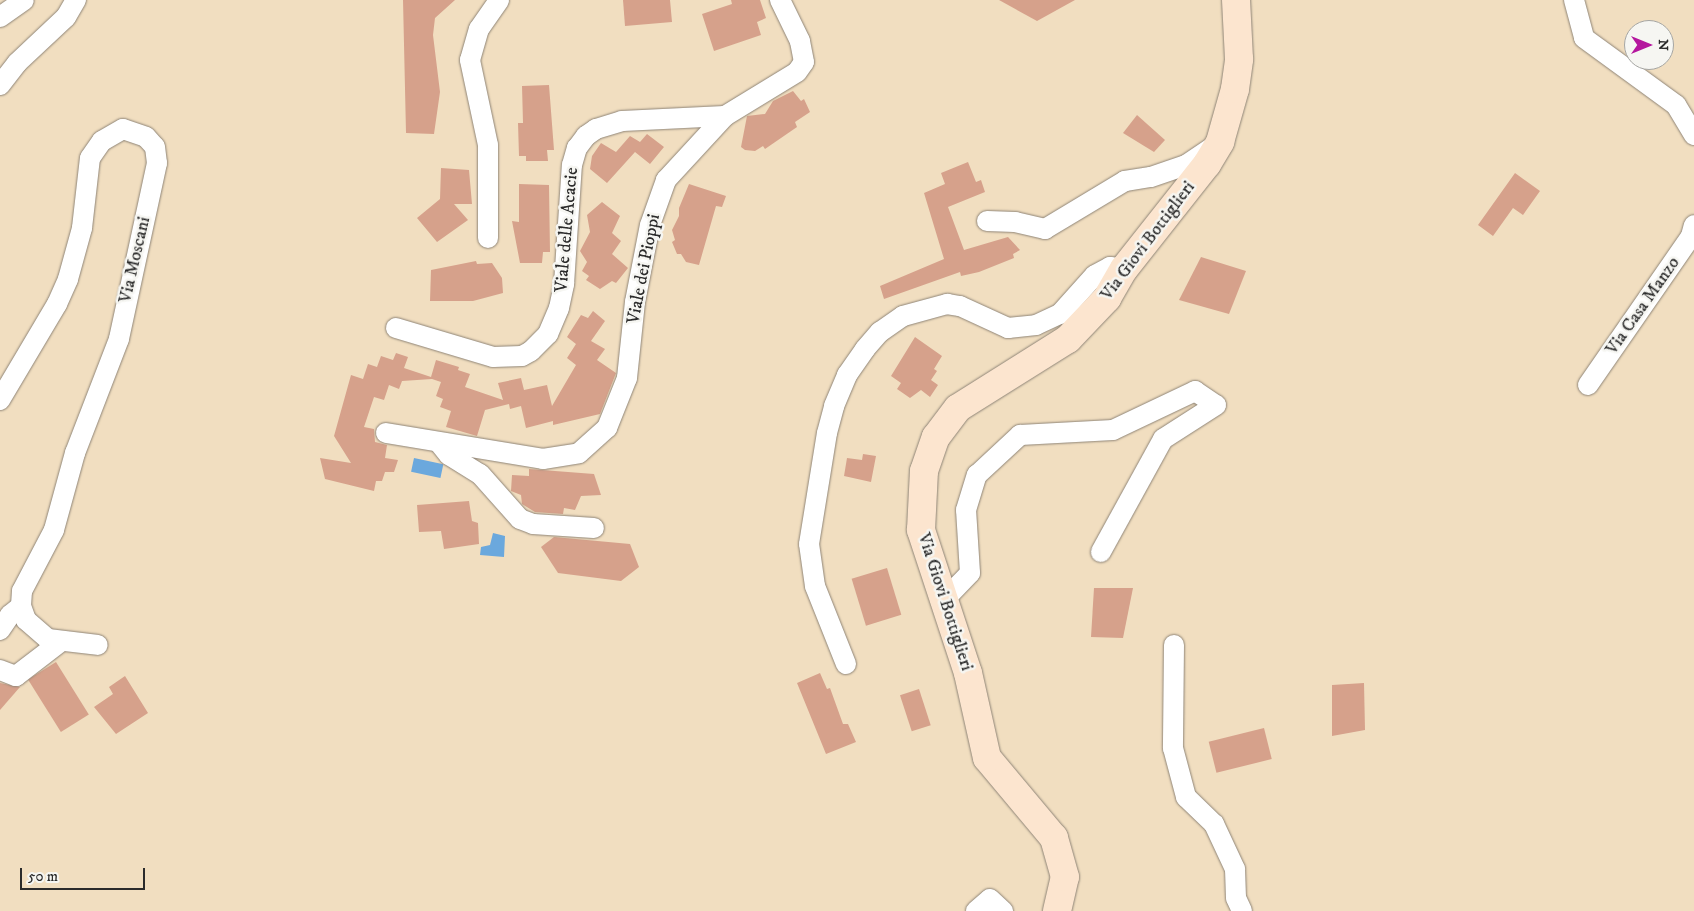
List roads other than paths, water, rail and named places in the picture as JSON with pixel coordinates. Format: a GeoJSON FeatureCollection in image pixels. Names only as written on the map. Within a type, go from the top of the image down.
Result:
{"type":"FeatureCollection","features":[{"type":"Feature","properties":{"kind":"street"},"geometry":{"type":"LineString","coordinates":[[0,17],[24,0]]}},
{"type":"Feature","properties":{"kind":"street"},"geometry":{"type":"LineString","coordinates":[[0,85],[31,48],[66,17],[76,0]]}},
{"type":"Feature","properties":{"kind":"street"},"geometry":{"type":"LineString","coordinates":[[488,238],[488,145],[470,60],[478,29],[500,0]]}},
{"type":"Feature","properties":{"kind":"street","name":"Viale dei Pioppi"},"geometry":{"type":"LineString","coordinates":[[386,433],[440,444],[543,458],[562,457],[579,453],[607,428],[627,378],[635,302],[656,202],[666,180],[725,116],[798,72],[804,62],[800,41],[780,0]]}},
{"type":"Feature","properties":{"kind":"street","name":"Via Giovi Bottiglieri"},"geometry":{"type":"LineString","coordinates":[[1057,910],[1065,885],[1063,860],[1054,838],[1039,817],[987,758],[978,707],[945,599],[921,530],[924,471],[936,437],[958,408],[1068,339],[1107,298],[1124,269],[1220,142],[1229,117],[1239,59],[1236,0]]}},
{"type":"Feature","properties":{"kind":"street"},"geometry":{"type":"LineString","coordinates":[[1574,0],[1584,38],[1676,105],[1694,135]]}},
{"type":"Feature","properties":{"kind":"street","name":"Viale delle Acacie"},"geometry":{"type":"LineString","coordinates":[[396,328],[493,357],[522,356],[531,351],[548,334],[559,308],[564,284],[572,165],[577,148],[586,136],[596,129],[622,121],[725,116]]}},
{"type":"Feature","properties":{"kind":"street","name":"Via Moscani"},"geometry":{"type":"LineString","coordinates":[[0,400],[57,304],[68,280],[82,228],[90,158],[102,141],[123,129],[146,137],[154,147],[157,163],[119,340],[76,453],[54,530],[22,591],[21,606]]}},
{"type":"Feature","properties":{"kind":"street"},"geometry":{"type":"LineString","coordinates":[[987,221],[1015,222],[1045,229],[1125,181],[1151,177],[1186,165],[1220,142]]}},
{"type":"Feature","properties":{"kind":"street","name":"Via Casa Manzo"},"geometry":{"type":"LineString","coordinates":[[1588,385],[1691,236],[1694,225]]}},
{"type":"Feature","properties":{"kind":"street"},"geometry":{"type":"LineString","coordinates":[[846,664],[815,586],[809,544],[827,433],[834,406],[847,375],[865,349],[880,332],[903,316],[947,304],[960,306],[1008,328],[1036,325],[1060,314],[1095,276],[1110,268],[1124,269]]}},
{"type":"Feature","properties":{"kind":"street"},"geometry":{"type":"LineString","coordinates":[[945,599],[970,573],[966,510],[977,475],[1020,435],[1113,430],[1195,391],[1216,405],[1163,439],[1101,552]]}},
{"type":"Feature","properties":{"kind":"street","name":"Viale dei Pioppi"},"geometry":{"type":"LineString","coordinates":[[440,444],[449,454],[480,474],[520,519],[533,524],[594,528]]}},
{"type":"Feature","properties":{"kind":"street"},"geometry":{"type":"LineString","coordinates":[[0,631],[10,615],[21,606],[26,620],[36,630],[59,643],[98,645]]}},
{"type":"Feature","properties":{"kind":"street"},"geometry":{"type":"LineString","coordinates":[[0,670],[16,676],[59,643]]}},
{"type":"Feature","properties":{"kind":"street"},"geometry":{"type":"LineString","coordinates":[[1174,645],[1173,748],[1186,797],[1214,824],[1235,869],[1236,898],[1242,911]]}},
{"type":"Feature","properties":{"kind":"street"},"geometry":{"type":"LineString","coordinates":[[976,911],[990,899],[1003,911]]}},
{"type":"Feature","properties":{"kind":"water"},"geometry":{"type":"Polygon","coordinates":[[[414,458],[443,464],[440,478],[411,472],[414,458]]]}},
{"type":"Feature","properties":{"kind":"water"},"geometry":{"type":"Polygon","coordinates":[[[493,533],[505,536],[504,557],[480,555],[481,547],[490,545],[493,533]]]}}]}
